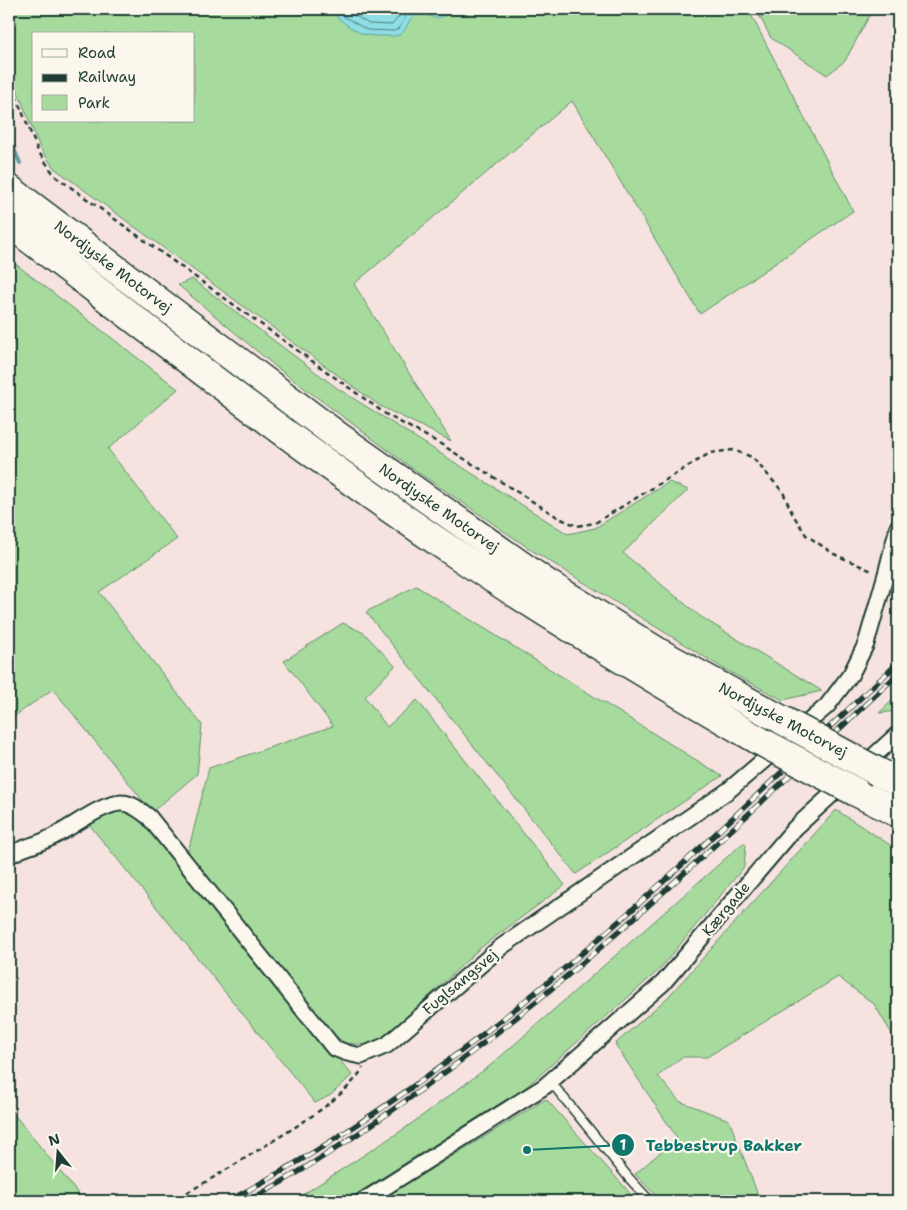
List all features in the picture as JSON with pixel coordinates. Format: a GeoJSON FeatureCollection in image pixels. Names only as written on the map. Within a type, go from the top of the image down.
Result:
{"type":"FeatureCollection","features":[{"type":"Feature","properties":{"kind":"highway"},"geometry":{"type":"LineString","coordinates":[[9,174],[101,244],[339,437]]}},
{"type":"Feature","properties":{"kind":"highway","name":"Nordjyske Motorvej"},"geometry":{"type":"LineString","coordinates":[[9,189],[339,437],[546,583],[658,652],[888,777]]}},
{"type":"Feature","properties":{"kind":"highway","name":"Nordjyske Motorvej"},"geometry":{"type":"LineString","coordinates":[[9,224],[255,410],[458,555],[559,622],[760,741],[898,813]]}},
{"type":"Feature","properties":{"kind":"street","name":"Fuglsangsvej"},"geometry":{"type":"LineString","coordinates":[[9,856],[16,851],[48,840],[104,808],[121,802],[136,807],[149,817],[334,1048],[362,1056],[387,1044],[501,948],[729,790],[827,706],[851,674],[866,644],[898,527]]}},
{"type":"Feature","properties":{"kind":"street","name":"Kærgade"},"geometry":{"type":"LineString","coordinates":[[363,1201],[550,1081],[663,983],[795,828],[898,734]]}},
{"type":"Feature","properties":{"kind":"lane"},"geometry":{"type":"LineString","coordinates":[[550,1081],[622,1170],[650,1201]]}},
{"type":"Feature","properties":{"kind":"path"},"geometry":{"type":"LineString","coordinates":[[9,79],[38,151],[55,176],[387,415],[439,443],[558,518],[577,526],[595,524],[710,453],[733,450],[752,457],[768,474],[783,492],[792,513],[806,535],[834,554],[865,568],[886,574]]}},
{"type":"Feature","properties":{"kind":"path"},"geometry":{"type":"LineString","coordinates":[[171,1201],[204,1184],[295,1127],[335,1098],[358,1077],[374,1050]]}},
{"type":"Feature","properties":{"kind":"green space"},"geometry":{"type":"Polygon","coordinates":[[[9,9],[748,9],[853,211],[700,314],[572,101],[354,284],[451,441],[380,406],[54,168],[40,148],[9,69],[9,9]]]}},
{"type":"Feature","properties":{"kind":"green space"},"geometry":{"type":"Polygon","coordinates":[[[756,9],[873,9],[845,61],[827,75],[771,38],[756,9]]]}},
{"type":"Feature","properties":{"kind":"green space"},"geometry":{"type":"Polygon","coordinates":[[[9,259],[178,389],[108,449],[177,539],[99,592],[202,725],[197,774],[152,812],[53,689],[9,720],[9,259]]]}},
{"type":"Feature","properties":{"kind":"green space"},"geometry":{"type":"Polygon","coordinates":[[[192,279],[337,388],[568,534],[595,528],[669,482],[688,490],[623,553],[701,617],[822,691],[783,700],[724,669],[533,551],[412,468],[276,367],[178,285],[192,279]]]}},
{"type":"Feature","properties":{"kind":"green space"},"geometry":{"type":"Polygon","coordinates":[[[416,586],[722,776],[576,874],[366,612],[416,586]]]}},
{"type":"Feature","properties":{"kind":"green space"},"geometry":{"type":"Polygon","coordinates":[[[343,623],[364,633],[395,666],[365,697],[387,727],[417,700],[565,885],[479,949],[389,1034],[368,1045],[345,1043],[320,1024],[186,860],[209,768],[333,726],[284,661],[343,623]]]}},
{"type":"Feature","properties":{"kind":"green space"},"geometry":{"type":"Polygon","coordinates":[[[898,695],[898,711],[879,713],[898,695]]]}},
{"type":"Feature","properties":{"kind":"green space"},"geometry":{"type":"Polygon","coordinates":[[[120,808],[137,816],[352,1075],[331,1095],[315,1103],[88,823],[120,808]]]}},
{"type":"Feature","properties":{"kind":"green space"},"geometry":{"type":"Polygon","coordinates":[[[836,810],[898,850],[898,1044],[874,1004],[838,977],[707,1057],[682,1057],[658,1076],[679,1101],[729,1120],[760,1200],[661,1201],[635,1174],[677,1138],[615,1044],[668,997],[836,810]]]}},
{"type":"Feature","properties":{"kind":"green space"},"geometry":{"type":"Polygon","coordinates":[[[743,843],[746,845],[744,867],[659,970],[525,1088],[345,1201],[293,1201],[404,1129],[491,1065],[743,843]]]}},
{"type":"Feature","properties":{"kind":"green space"},"geometry":{"type":"Polygon","coordinates":[[[546,1099],[637,1201],[379,1201],[546,1099]]]}},
{"type":"Feature","properties":{"kind":"green space"},"geometry":{"type":"Polygon","coordinates":[[[9,1108],[84,1201],[9,1201],[9,1108]]]}},
{"type":"Feature","properties":{"kind":"water"},"geometry":{"type":"Polygon","coordinates":[[[329,9],[452,9],[437,18],[421,14],[413,16],[406,28],[398,35],[372,36],[362,34],[346,25],[329,9]]]}},
{"type":"Feature","properties":{"kind":"waterway"},"geometry":{"type":"LineString","coordinates":[[9,137],[20,163]]}},
{"type":"Feature","properties":{"kind":"railway"},"geometry":{"type":"LineString","coordinates":[[228,1201],[322,1147],[411,1088],[497,1023],[581,954],[662,883],[898,663]]}},
{"type":"Feature","properties":{"kind":"railway"},"geometry":{"type":"LineString","coordinates":[[248,1201],[304,1169],[376,1121],[462,1060],[527,1009],[716,845],[898,674]]}},
{"type":"Feature","properties":{"kind":"place","name":"Tebbestrup Bakker"},"geometry":{"type":"Point","coordinates":[527,1150]}}]}
